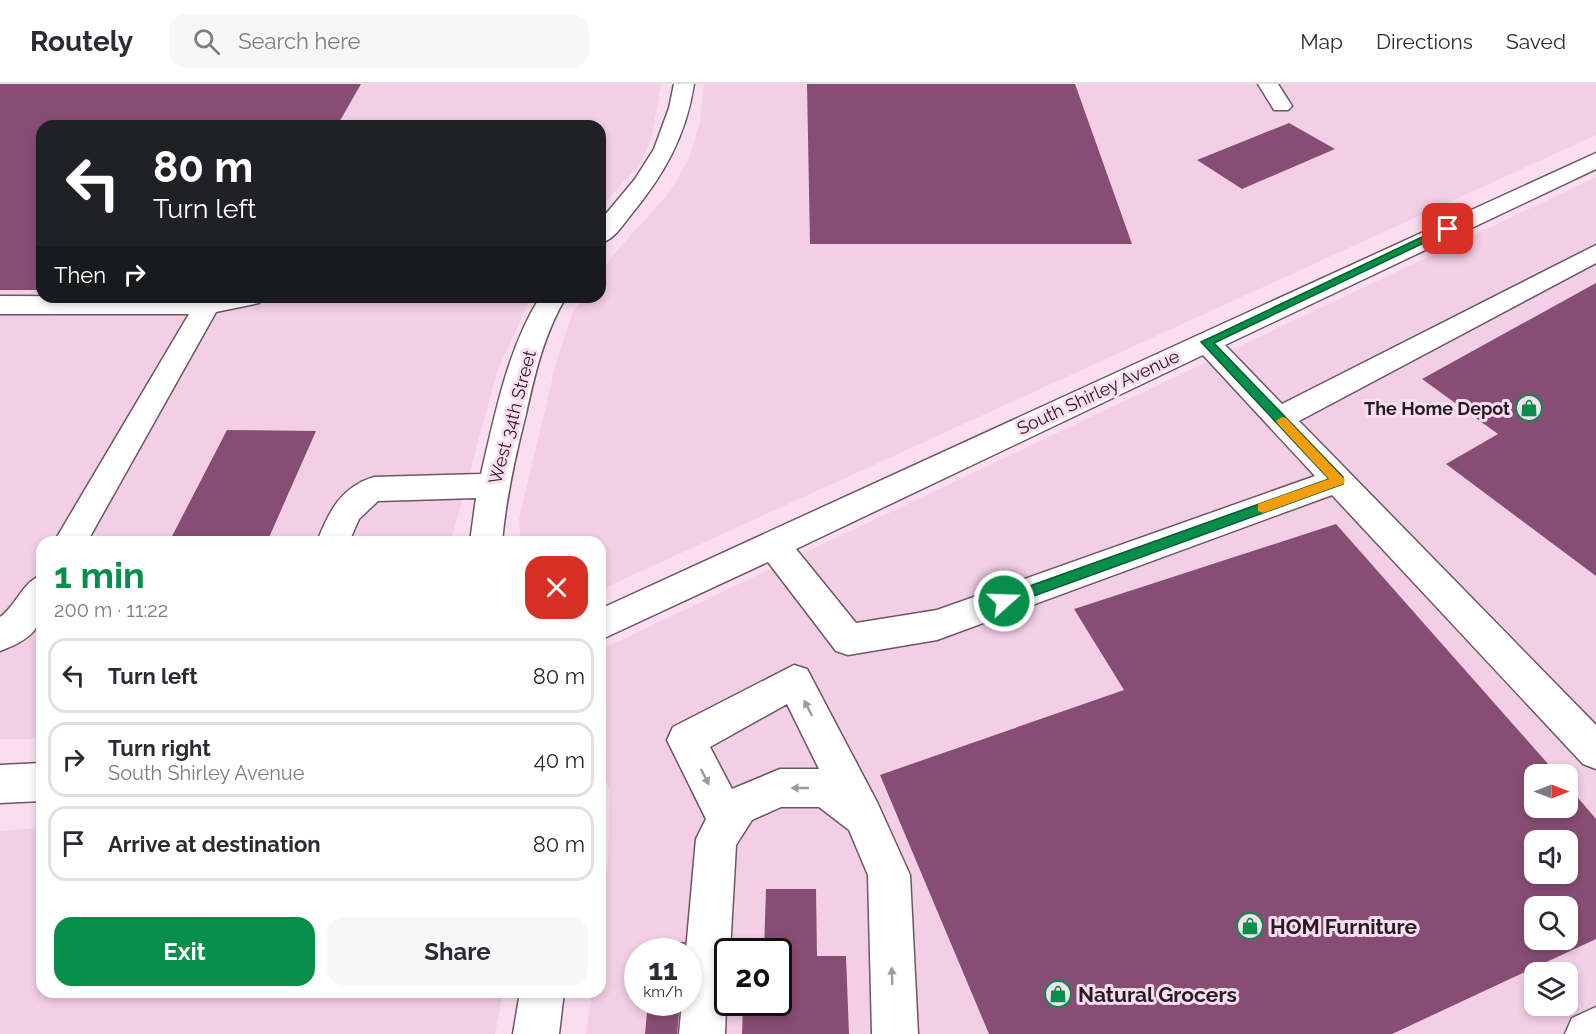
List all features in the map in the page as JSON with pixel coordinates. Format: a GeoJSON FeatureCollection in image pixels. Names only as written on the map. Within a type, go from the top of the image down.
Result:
{"type":"FeatureCollection","features":[{"type":"Feature","properties":{"kind":"street"},"geometry":{"type":"LineString","coordinates":[[606,229],[651,176],[669,146],[680,115],[684,84]]}},
{"type":"Feature","properties":{"kind":"street"},"geometry":{"type":"LineString","coordinates":[[1268,84],[1281,106]]}},
{"type":"Feature","properties":{"kind":"street","name":"South Shirley Avenue"},"geometry":{"type":"LineString","coordinates":[[606,622],[1596,160]]}},
{"type":"Feature","properties":{"kind":"street"},"geometry":{"type":"LineString","coordinates":[[1279,418],[1596,254]]}},
{"type":"Feature","properties":{"kind":"street"},"geometry":{"type":"LineString","coordinates":[[0,305],[207,305],[218,303]]}},
{"type":"Feature","properties":{"kind":"street","name":"West 34th Street"},"geometry":{"type":"LineString","coordinates":[[486,536],[488,506],[523,368],[543,312],[550,303]]}},
{"type":"Feature","properties":{"kind":"street"},"geometry":{"type":"LineString","coordinates":[[73,536],[207,305]]}},
{"type":"Feature","properties":{"kind":"street"},"geometry":{"type":"LineString","coordinates":[[1206,342],[1596,751]]}},
{"type":"Feature","properties":{"kind":"street"},"geometry":{"type":"LineString","coordinates":[[773,544],[848,640],[937,625],[1339,480]]}},
{"type":"Feature","properties":{"kind":"street"},"geometry":{"type":"LineString","coordinates":[[336,536],[351,504],[362,493],[374,489],[493,486]]}},
{"type":"Feature","properties":{"kind":"street"},"geometry":{"type":"LineString","coordinates":[[0,636],[24,619],[36,599]]}},
{"type":"Feature","properties":{"kind":"street"},"geometry":{"type":"LineString","coordinates":[[728,822],[686,740],[794,681],[864,816],[889,875],[895,1034]]}},
{"type":"Feature","properties":{"kind":"street"},"geometry":{"type":"LineString","coordinates":[[0,784],[36,782]]}},
{"type":"Feature","properties":{"kind":"street"},"geometry":{"type":"LineString","coordinates":[[702,1034],[716,839],[738,806],[780,789],[826,789],[864,816]]}},
{"type":"Feature","properties":{"kind":"street"},"geometry":{"type":"LineString","coordinates":[[536,1034],[541,998]]}},
{"type":"Feature","properties":{"kind":"street"},"geometry":{"type":"LineString","coordinates":[[1588,1034],[1596,1030]]}},
{"type":"Feature","properties":{"kind":"shaded area"},"geometry":{"type":"Polygon","coordinates":[[[0,84],[661,84],[652,137],[639,165],[606,201],[606,120],[36,120],[36,303],[528,303],[497,372],[452,536],[36,536],[36,739],[0,739],[0,84]]]}},
{"type":"Feature","properties":{"kind":"shaded area"},"geometry":{"type":"Polygon","coordinates":[[[704,84],[1596,84],[1596,135],[606,587],[606,536],[521,536],[519,519],[557,359],[573,312],[579,303],[606,303],[606,265],[669,193],[689,159],[700,122],[704,84]]]}},
{"type":"Feature","properties":{"kind":"shaded area"},"geometry":{"type":"Polygon","coordinates":[[[1596,177],[1596,1034],[586,1034],[591,998],[606,998],[610,792],[606,780],[606,647],[1596,177]]]}},
{"type":"Feature","properties":{"kind":"shaded area"},"geometry":{"type":"Polygon","coordinates":[[[36,828],[36,998],[502,998],[495,1034],[0,1034],[0,831],[36,828]]]}},
{"type":"Feature","properties":{"kind":"building"},"geometry":{"type":"Polygon","coordinates":[[[0,84],[361,84],[340,120],[36,120],[36,290],[0,290],[0,84]]]}},
{"type":"Feature","properties":{"kind":"building"},"geometry":{"type":"Polygon","coordinates":[[[807,84],[1075,84],[1132,244],[810,244],[807,84]]]}},
{"type":"Feature","properties":{"kind":"building"},"geometry":{"type":"Polygon","coordinates":[[[1289,123],[1335,149],[1242,189],[1197,160],[1289,123]]]}},
{"type":"Feature","properties":{"kind":"building","name":"The Home Depot"},"geometry":{"type":"Polygon","coordinates":[[[1596,283],[1596,576],[1446,464],[1498,434],[1422,379],[1596,283]]]}},
{"type":"Feature","properties":{"kind":"building"},"geometry":{"type":"Polygon","coordinates":[[[227,430],[316,431],[270,536],[172,536],[227,430]]]}},
{"type":"Feature","properties":{"kind":"building"},"geometry":{"type":"Polygon","coordinates":[[[1336,524],[1548,764],[1524,764],[1524,818],[1578,818],[1578,798],[1596,819],[1596,939],[1578,947],[1578,896],[1524,896],[1524,950],[1572,950],[1547,962],[1524,962],[1524,973],[1392,1034],[989,1034],[880,775],[1124,690],[1074,609],[1336,524]]]}},
{"type":"Feature","properties":{"kind":"building"},"geometry":{"type":"Polygon","coordinates":[[[766,889],[816,889],[817,956],[846,956],[849,1034],[742,1034],[743,1016],[792,1016],[792,938],[764,938],[766,889]]]}},
{"type":"Feature","properties":{"kind":"building"},"geometry":{"type":"Polygon","coordinates":[[[647,1016],[679,1016],[677,1034],[645,1034],[647,1016]]]}},
{"type":"Feature","properties":{"kind":"slow traffic"},"geometry":{"type":"LineString","coordinates":[[1263,508],[1339,480],[1282,421]]}},
{"type":"Feature","properties":{"kind":"place","name":"The Home Depot"},"geometry":{"type":"Point","coordinates":[1529,408]}},
{"type":"Feature","properties":{"kind":"place","name":"HOM Furniture"},"geometry":{"type":"Point","coordinates":[1250,926]}},
{"type":"Feature","properties":{"kind":"place","name":"Natural Grocers"},"geometry":{"type":"Point","coordinates":[1058,994]}},
{"type":"Feature","properties":{"kind":"route"},"geometry":{"type":"LineString","coordinates":[[1004,601],[1339,480],[1206,342],[1448,229]]}}]}
